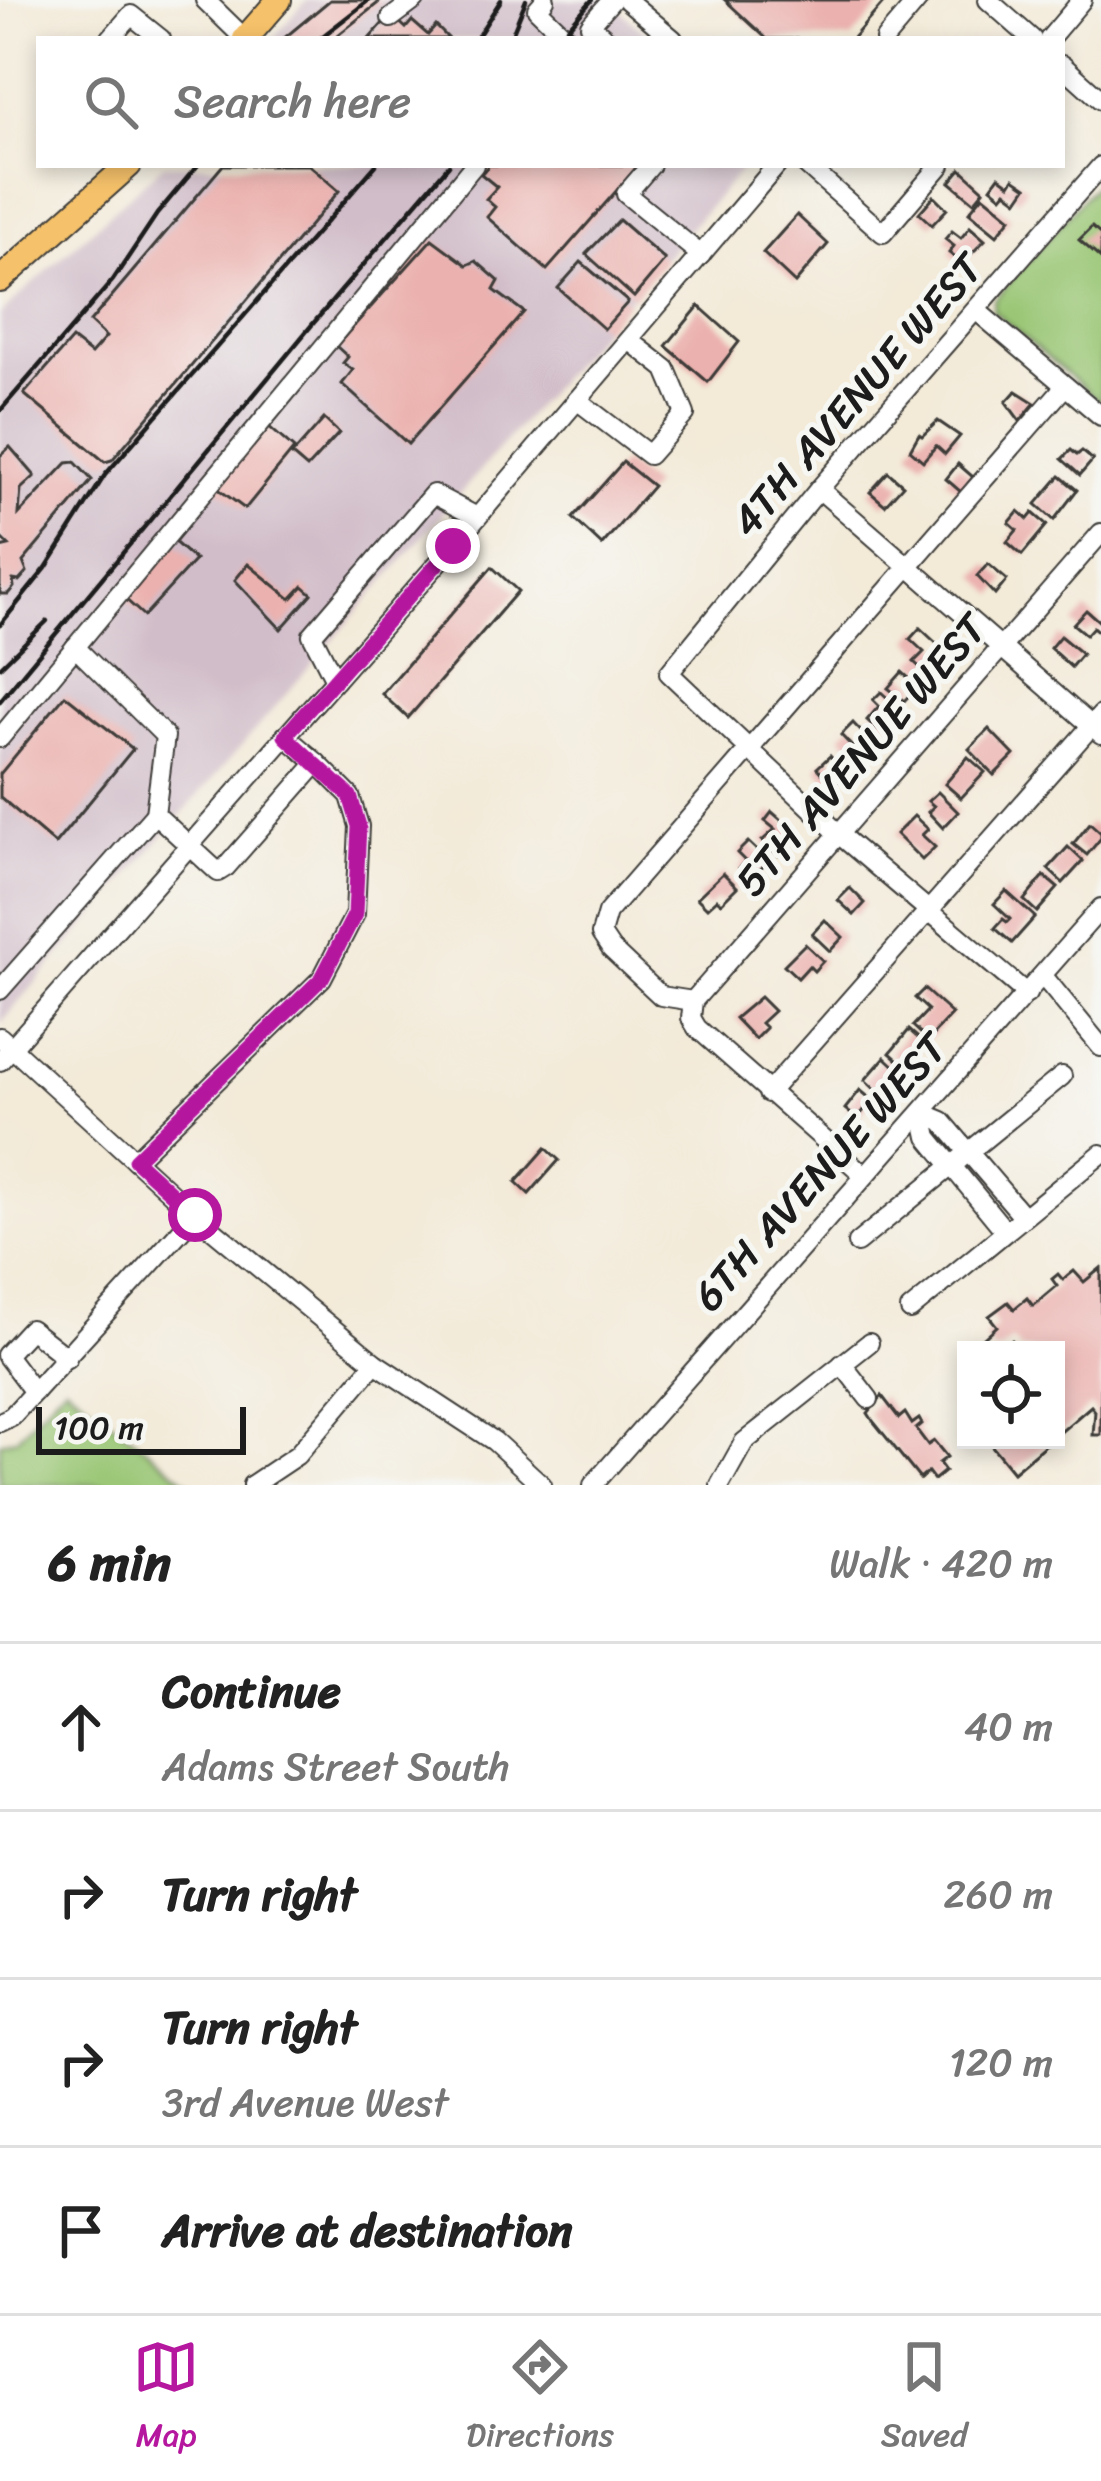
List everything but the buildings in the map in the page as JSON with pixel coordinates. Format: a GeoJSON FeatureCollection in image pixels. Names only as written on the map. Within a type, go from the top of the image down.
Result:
{"type":"FeatureCollection","features":[{"type":"Feature","properties":{"kind":"main road"},"geometry":{"type":"LineString","coordinates":[[248,36],[279,0]]}},
{"type":"Feature","properties":{"kind":"main road"},"geometry":{"type":"LineString","coordinates":[[0,280],[126,168]]}},
{"type":"Feature","properties":{"kind":"street"},"geometry":{"type":"LineString","coordinates":[[391,18],[415,0]]}},
{"type":"Feature","properties":{"kind":"street"},"geometry":{"type":"LineString","coordinates":[[584,32],[612,0]]}},
{"type":"Feature","properties":{"kind":"street"},"geometry":{"type":"LineString","coordinates":[[627,0],[669,36]]}},
{"type":"Feature","properties":{"kind":"street"},"geometry":{"type":"LineString","coordinates":[[888,36],[918,0]]}},
{"type":"Feature","properties":{"kind":"street"},"geometry":{"type":"LineString","coordinates":[[988,0],[1029,36]]}},
{"type":"Feature","properties":{"kind":"street"},"geometry":{"type":"LineString","coordinates":[[1052,36],[1082,0]]}},
{"type":"Feature","properties":{"kind":"street"},"geometry":{"type":"LineString","coordinates":[[210,2],[242,36]]}},
{"type":"Feature","properties":{"kind":"street"},"geometry":{"type":"LineString","coordinates":[[541,3],[566,36]]}},
{"type":"Feature","properties":{"kind":"street"},"geometry":{"type":"LineString","coordinates":[[113,36],[131,15],[157,36]]}},
{"type":"Feature","properties":{"kind":"street"},"geometry":{"type":"LineString","coordinates":[[1065,68],[1101,100]]}},
{"type":"Feature","properties":{"kind":"street","name":"4TH AVENUE WEST"},"geometry":{"type":"LineString","coordinates":[[749,749],[669,673],[819,489],[1101,166]]}},
{"type":"Feature","properties":{"kind":"street"},"geometry":{"type":"LineString","coordinates":[[0,738],[472,168]]}},
{"type":"Feature","properties":{"kind":"street"},"geometry":{"type":"LineString","coordinates":[[648,168],[626,194],[700,255]]}},
{"type":"Feature","properties":{"kind":"street"},"geometry":{"type":"LineString","coordinates":[[542,1485],[494,1441],[375,1363],[195,1215],[4,1048],[335,680],[774,168]]}},
{"type":"Feature","properties":{"kind":"street"},"geometry":{"type":"LineString","coordinates":[[809,168],[883,233],[938,168]]}},
{"type":"Feature","properties":{"kind":"street"},"geometry":{"type":"LineString","coordinates":[[976,311],[1101,416]]}},
{"type":"Feature","properties":{"kind":"street"},"geometry":{"type":"LineString","coordinates":[[577,400],[649,455],[685,414],[666,369],[629,340]]}},
{"type":"Feature","properties":{"kind":"street"},"geometry":{"type":"LineString","coordinates":[[863,1174],[697,1028],[691,1018],[693,1001],[661,996],[610,949],[602,934],[608,913],[1065,386]]}},
{"type":"Feature","properties":{"kind":"street"},"geometry":{"type":"LineString","coordinates":[[768,1093],[1098,725],[1002,649],[819,489]]}},
{"type":"Feature","properties":{"kind":"street"},"geometry":{"type":"LineString","coordinates":[[335,680],[312,634],[434,494],[477,517]]}},
{"type":"Feature","properties":{"kind":"street","name":"5TH AVENUE WEST"},"geometry":{"type":"LineString","coordinates":[[693,1001],[1101,533]]}},
{"type":"Feature","properties":{"kind":"street"},"geometry":{"type":"LineString","coordinates":[[0,990],[155,814],[165,736],[75,647]]}},
{"type":"Feature","properties":{"kind":"street"},"geometry":{"type":"LineString","coordinates":[[135,1160],[322,978],[355,914],[359,826],[350,796],[285,736]]}},
{"type":"Feature","properties":{"kind":"street"},"geometry":{"type":"LineString","coordinates":[[749,749],[841,836],[1028,994]]}},
{"type":"Feature","properties":{"kind":"street"},"geometry":{"type":"LineString","coordinates":[[155,814],[218,872],[317,763]]}},
{"type":"Feature","properties":{"kind":"street","name":"6TH AVENUE WEST"},"geometry":{"type":"LineString","coordinates":[[592,1485],[1101,908]]}},
{"type":"Feature","properties":{"kind":"street"},"geometry":{"type":"LineString","coordinates":[[1042,976],[1101,1047]]}},
{"type":"Feature","properties":{"kind":"street"},"geometry":{"type":"LineString","coordinates":[[857,1243],[1062,1076]]}},
{"type":"Feature","properties":{"kind":"street"},"geometry":{"type":"LineString","coordinates":[[923,1113],[942,1121],[1022,1216]]}},
{"type":"Feature","properties":{"kind":"street"},"geometry":{"type":"LineString","coordinates":[[923,1113],[928,1137],[1005,1231]]}},
{"type":"Feature","properties":{"kind":"street"},"geometry":{"type":"LineString","coordinates":[[910,1310],[1101,1154]]}},
{"type":"Feature","properties":{"kind":"street"},"geometry":{"type":"LineString","coordinates":[[0,1422],[12,1416],[67,1358],[195,1215]]}},
{"type":"Feature","properties":{"kind":"street"},"geometry":{"type":"LineString","coordinates":[[34,1392],[6,1355],[30,1329],[67,1358]]}},
{"type":"Feature","properties":{"kind":"street"},"geometry":{"type":"LineString","coordinates":[[720,1485],[744,1442],[869,1343]]}},
{"type":"Feature","properties":{"kind":"street"},"geometry":{"type":"LineString","coordinates":[[252,1485],[297,1455],[375,1363]]}},
{"type":"Feature","properties":{"kind":"street"},"geometry":{"type":"LineString","coordinates":[[842,1364],[869,1399]]}},
{"type":"Feature","properties":{"kind":"shaded area"},"geometry":{"type":"Polygon","coordinates":[[[307,0],[608,0],[650,36],[276,36],[307,0]]]}},
{"type":"Feature","properties":{"kind":"shaded area"},"geometry":{"type":"Polygon","coordinates":[[[160,168],[742,168],[0,1024],[0,314],[160,168]]]}},
{"type":"Feature","properties":{"kind":"green space"},"geometry":{"type":"Polygon","coordinates":[[[1101,178],[1101,403],[993,311],[994,300],[1101,178]]]}},
{"type":"Feature","properties":{"kind":"green space"},"geometry":{"type":"Polygon","coordinates":[[[65,1385],[192,1485],[0,1485],[0,1442],[17,1438],[65,1385]]]}},
{"type":"Feature","properties":{"kind":"railway"},"geometry":{"type":"LineString","coordinates":[[323,36],[369,0]]}},
{"type":"Feature","properties":{"kind":"railway"},"geometry":{"type":"LineString","coordinates":[[478,36],[501,0]]}},
{"type":"Feature","properties":{"kind":"railway"},"geometry":{"type":"LineString","coordinates":[[511,36],[526,0]]}},
{"type":"Feature","properties":{"kind":"railway"},"geometry":{"type":"LineString","coordinates":[[561,36],[592,0]]}},
{"type":"Feature","properties":{"kind":"railway"},"geometry":{"type":"LineString","coordinates":[[0,411],[113,280],[157,214],[195,168]]}},
{"type":"Feature","properties":{"kind":"railway"},"geometry":{"type":"LineString","coordinates":[[0,625],[46,568],[105,475],[373,168]]}},
{"type":"Feature","properties":{"kind":"railway"},"geometry":{"type":"LineString","coordinates":[[0,701],[446,168]]}},
{"type":"Feature","properties":{"kind":"railway"},"geometry":{"type":"LineString","coordinates":[[0,667],[47,621]]}},
{"type":"Feature","properties":{"kind":"route"},"geometry":{"type":"LineString","coordinates":[[195,1215],[135,1160],[322,978],[355,914],[359,826],[350,796],[285,736],[453,546]]}}]}
